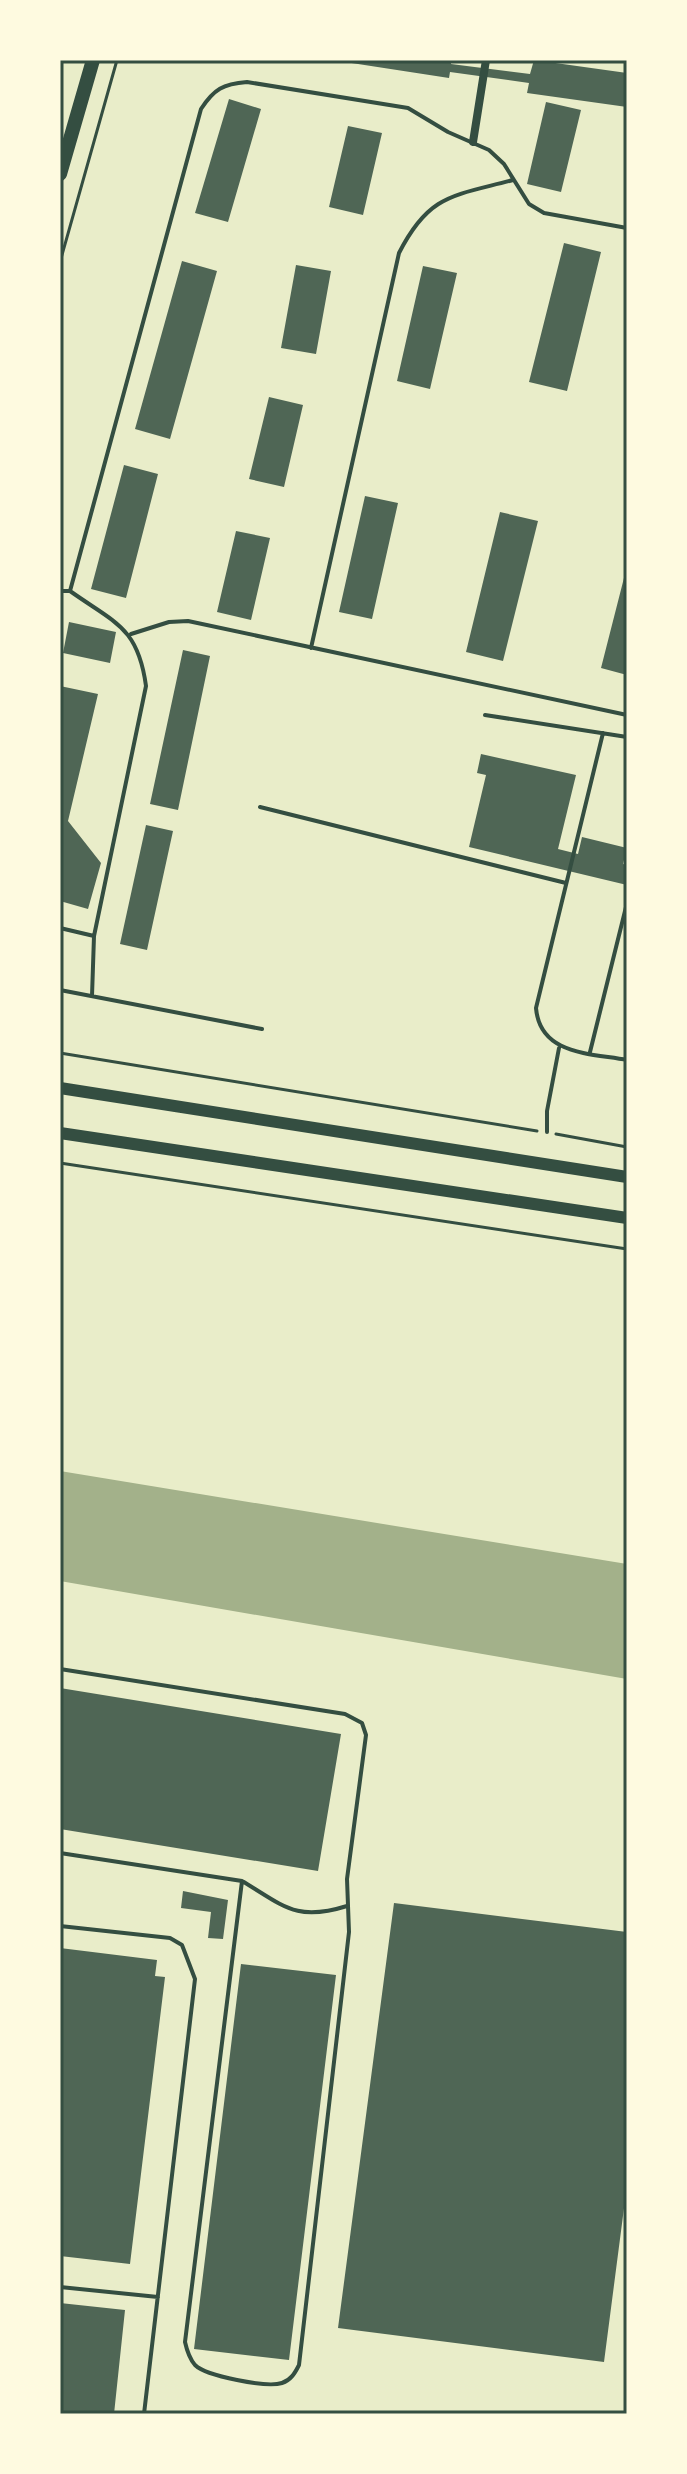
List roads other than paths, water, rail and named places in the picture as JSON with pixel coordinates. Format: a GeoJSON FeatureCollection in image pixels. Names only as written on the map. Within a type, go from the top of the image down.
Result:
{"type":"FeatureCollection","features":[{"type":"Feature","properties":{"kind":"main road"},"geometry":{"type":"LineString","coordinates":[[60,174],[93,60]]}},
{"type":"Feature","properties":{"kind":"main road"},"geometry":{"type":"LineString","coordinates":[[60,1088],[627,1177]]}},
{"type":"Feature","properties":{"kind":"main road"},"geometry":{"type":"LineString","coordinates":[[60,1133],[627,1218]]}},
{"type":"Feature","properties":{"kind":"street"},"geometry":{"type":"LineString","coordinates":[[473,142],[486,60]]}},
{"type":"Feature","properties":{"kind":"lane"},"geometry":{"type":"LineString","coordinates":[[70,591],[201,109],[213,90],[247,82],[408,108],[448,132],[489,150],[504,164],[529,204],[544,213],[627,228]]}},
{"type":"Feature","properties":{"kind":"lane"},"geometry":{"type":"LineString","coordinates":[[311,648],[399,253],[415,221],[434,203],[513,180]]}},
{"type":"Feature","properties":{"kind":"lane"},"geometry":{"type":"LineString","coordinates":[[60,591],[70,591],[131,634],[140,654],[146,686],[94,936],[92,996]]}},
{"type":"Feature","properties":{"kind":"lane"},"geometry":{"type":"LineString","coordinates":[[131,634],[169,622],[188,621],[627,715]]}},
{"type":"Feature","properties":{"kind":"lane"},"geometry":{"type":"LineString","coordinates":[[485,715],[627,737]]}},
{"type":"Feature","properties":{"kind":"lane"},"geometry":{"type":"LineString","coordinates":[[603,733],[536,1008],[537,1022],[559,1048],[627,1060]]}},
{"type":"Feature","properties":{"kind":"lane"},"geometry":{"type":"LineString","coordinates":[[260,807],[566,883]]}},
{"type":"Feature","properties":{"kind":"lane"},"geometry":{"type":"LineString","coordinates":[[590,1053],[627,903]]}},
{"type":"Feature","properties":{"kind":"lane"},"geometry":{"type":"LineString","coordinates":[[60,928],[94,936]]}},
{"type":"Feature","properties":{"kind":"lane"},"geometry":{"type":"LineString","coordinates":[[60,990],[262,1029]]}},
{"type":"Feature","properties":{"kind":"lane"},"geometry":{"type":"LineString","coordinates":[[547,1132],[547,1111],[559,1048]]}},
{"type":"Feature","properties":{"kind":"lane"},"geometry":{"type":"LineString","coordinates":[[60,1669],[355,1716],[362,1723],[366,1735],[347,1879],[349,1932],[299,2365],[293,2376],[283,2383],[268,2384],[210,2374],[197,2367],[188,2356],[185,2342],[242,1881]]}},
{"type":"Feature","properties":{"kind":"lane"},"geometry":{"type":"LineString","coordinates":[[60,1853],[242,1881],[289,1911],[324,1913],[347,1906]]}},
{"type":"Feature","properties":{"kind":"lane"},"geometry":{"type":"LineString","coordinates":[[60,1926],[170,1938],[182,1945],[191,1961],[195,1979],[144,2414]]}},
{"type":"Feature","properties":{"kind":"lane"},"geometry":{"type":"LineString","coordinates":[[60,2287],[158,2297]]}}]}
